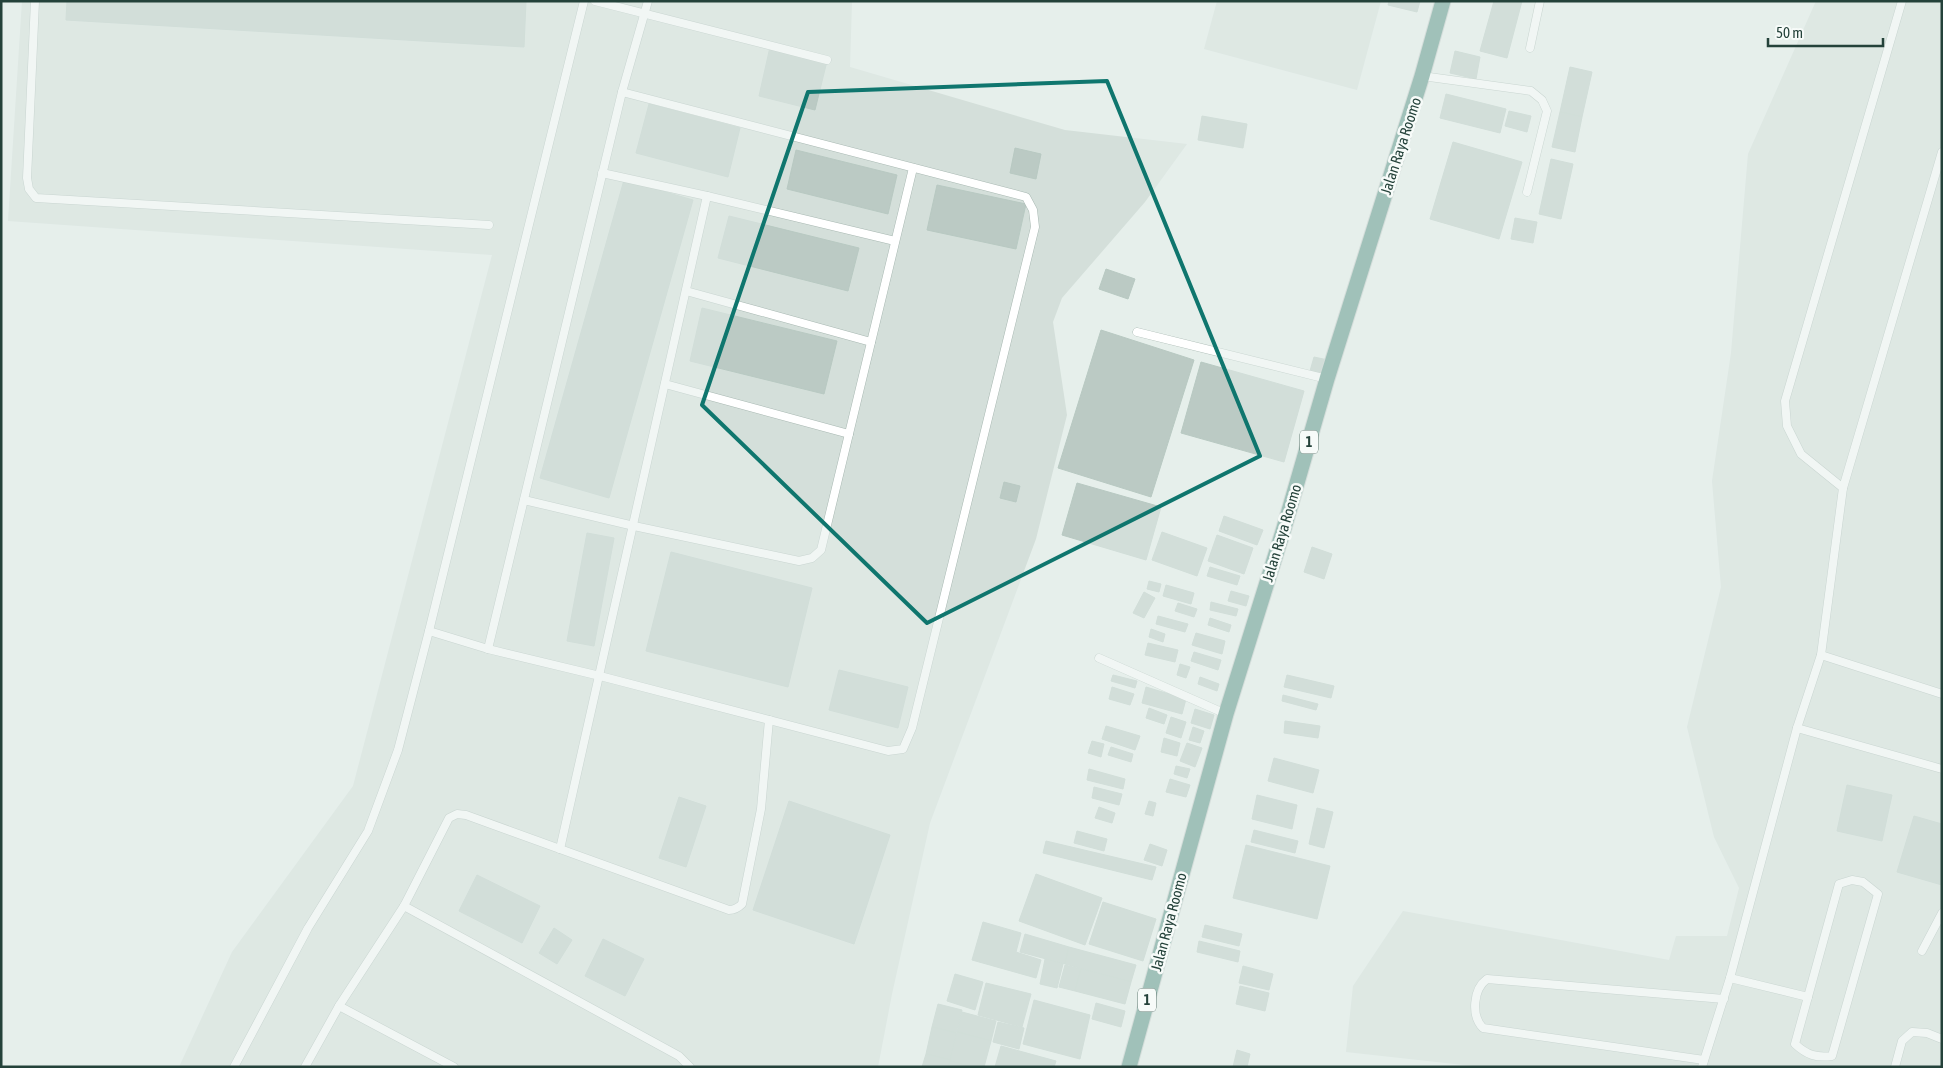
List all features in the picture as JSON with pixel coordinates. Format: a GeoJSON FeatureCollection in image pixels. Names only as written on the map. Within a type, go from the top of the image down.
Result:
{"type":"FeatureCollection","features":[{"type":"Feature","properties":{"kind":"highway","name":"Jalan Raya Roomo"},"geometry":{"type":"LineString","coordinates":[[1129,1067],[1226,714],[1284,528],[1327,379],[1422,76],[1443,1]]}},
{"type":"Feature","properties":{"kind":"lane"},"geometry":{"type":"LineString","coordinates":[[35,1],[27,178],[29,189],[36,198],[489,225]]}},
{"type":"Feature","properties":{"kind":"lane"},"geometry":{"type":"LineString","coordinates":[[234,1067],[308,928],[368,831],[398,750],[584,1]]}},
{"type":"Feature","properties":{"kind":"lane"},"geometry":{"type":"LineString","coordinates":[[595,1],[826,60]]}},
{"type":"Feature","properties":{"kind":"lane"},"geometry":{"type":"LineString","coordinates":[[488,649],[602,173],[622,92],[648,1]]}},
{"type":"Feature","properties":{"kind":"lane"},"geometry":{"type":"LineString","coordinates":[[1530,48],[1540,1]]}},
{"type":"Feature","properties":{"kind":"lane"},"geometry":{"type":"LineString","coordinates":[[1843,488],[1801,454],[1787,426],[1785,401],[1902,1]]}},
{"type":"Feature","properties":{"kind":"lane"},"geometry":{"type":"LineString","coordinates":[[1422,76],[1531,91],[1542,100],[1547,111],[1527,192]]}},
{"type":"Feature","properties":{"kind":"lane"},"geometry":{"type":"LineString","coordinates":[[429,631],[488,649],[600,676],[888,751],[903,748],[912,728],[1035,227],[1033,210],[1026,197],[622,92]]}},
{"type":"Feature","properties":{"kind":"lane"},"geometry":{"type":"LineString","coordinates":[[1724,999],[1487,979],[1478,989],[1475,1016],[1484,1028],[1703,1063],[1724,999],[1730,978],[1797,728],[1821,655],[1843,488],[1942,152]]}},
{"type":"Feature","properties":{"kind":"lane"},"geometry":{"type":"LineString","coordinates":[[524,500],[634,526],[799,561],[812,558],[821,550],[913,168]]}},
{"type":"Feature","properties":{"kind":"lane"},"geometry":{"type":"LineString","coordinates":[[602,173],[708,196],[895,241]]}},
{"type":"Feature","properties":{"kind":"lane"},"geometry":{"type":"LineString","coordinates":[[560,849],[708,196]]}},
{"type":"Feature","properties":{"kind":"lane"},"geometry":{"type":"LineString","coordinates":[[686,290],[871,342]]}},
{"type":"Feature","properties":{"kind":"lane"},"geometry":{"type":"LineString","coordinates":[[1137,332],[1327,379]]}},
{"type":"Feature","properties":{"kind":"lane"},"geometry":{"type":"LineString","coordinates":[[665,384],[849,434]]}},
{"type":"Feature","properties":{"kind":"lane"},"geometry":{"type":"LineString","coordinates":[[1821,655],[1942,694]]}},
{"type":"Feature","properties":{"kind":"lane"},"geometry":{"type":"LineString","coordinates":[[1099,658],[1226,714]]}},
{"type":"Feature","properties":{"kind":"lane"},"geometry":{"type":"LineString","coordinates":[[305,1067],[339,1006],[404,906],[449,818],[457,814],[466,815],[729,910],[740,907],[761,809],[769,720]]}},
{"type":"Feature","properties":{"kind":"lane"},"geometry":{"type":"LineString","coordinates":[[1797,728],[1942,768]]}},
{"type":"Feature","properties":{"kind":"lane"},"geometry":{"type":"LineString","coordinates":[[1852,880],[1863,882],[1878,894],[1832,1056],[1820,1058],[1807,1054],[1795,1044],[1808,997],[1840,884],[1852,880]]}},
{"type":"Feature","properties":{"kind":"lane"},"geometry":{"type":"LineString","coordinates":[[404,906],[679,1056],[690,1067]]}},
{"type":"Feature","properties":{"kind":"lane"},"geometry":{"type":"LineString","coordinates":[[1922,951],[1942,913]]}},
{"type":"Feature","properties":{"kind":"lane"},"geometry":{"type":"LineString","coordinates":[[1730,978],[1808,997]]}},
{"type":"Feature","properties":{"kind":"lane"},"geometry":{"type":"LineString","coordinates":[[339,1006],[454,1067]]}},
{"type":"Feature","properties":{"kind":"lane"},"geometry":{"type":"LineString","coordinates":[[1897,1066],[1902,1041],[1912,1032],[1927,1033],[1942,1038]]}},
{"type":"Feature","properties":{"kind":"highlighted area"},"geometry":{"type":"Polygon","coordinates":[[[1107,81],[1260,456],[927,623],[702,405],[808,92],[1107,81]]]}},
{"type":"Feature","properties":{"kind":"shaded area"},"geometry":{"type":"Polygon","coordinates":[[[22,1],[852,1],[850,67],[1065,130],[1187,144],[1145,202],[1062,298],[1053,322],[1067,415],[1036,539],[930,823],[892,994],[878,1067],[179,1067],[232,952],[353,786],[492,255],[8,221],[22,1]]]}},
{"type":"Feature","properties":{"kind":"shaded area"},"geometry":{"type":"Polygon","coordinates":[[[1217,1],[1381,1],[1357,90],[1204,49],[1217,1]]]}},
{"type":"Feature","properties":{"kind":"shaded area"},"geometry":{"type":"Polygon","coordinates":[[[1816,1],[1942,1],[1942,1067],[1482,1067],[1346,1052],[1353,986],[1403,911],[1669,960],[1676,936],[1727,936],[1739,888],[1714,837],[1687,727],[1721,587],[1712,481],[1731,353],[1748,154],[1816,1]]]}},
{"type":"Feature","properties":{"kind":"building"},"geometry":{"type":"Polygon","coordinates":[[[67,1],[526,1],[524,47],[66,20],[67,1]]]}},
{"type":"Feature","properties":{"kind":"building"},"geometry":{"type":"Polygon","coordinates":[[[1389,1],[1420,1],[1417,12],[1388,5],[1389,1]]]}},
{"type":"Feature","properties":{"kind":"building"},"geometry":{"type":"Polygon","coordinates":[[[1494,1],[1522,1],[1507,58],[1480,51],[1494,1]]]}},
{"type":"Feature","properties":{"kind":"building"},"geometry":{"type":"Polygon","coordinates":[[[770,47],[827,61],[815,110],[759,96],[770,47]]]}},
{"type":"Feature","properties":{"kind":"building"},"geometry":{"type":"Polygon","coordinates":[[[1455,51],[1480,57],[1476,79],[1450,73],[1455,51]]]}},
{"type":"Feature","properties":{"kind":"building"},"geometry":{"type":"Polygon","coordinates":[[[1570,67],[1592,72],[1582,117],[1560,112],[1570,67]]]}},
{"type":"Feature","properties":{"kind":"building"},"geometry":{"type":"Polygon","coordinates":[[[1446,94],[1506,109],[1500,133],[1440,118],[1446,94]]]}},
{"type":"Feature","properties":{"kind":"building"},"geometry":{"type":"Polygon","coordinates":[[[649,104],[740,128],[728,177],[636,153],[649,104]]]}},
{"type":"Feature","properties":{"kind":"building"},"geometry":{"type":"Polygon","coordinates":[[[1509,111],[1531,116],[1527,132],[1505,126],[1509,111]]]}},
{"type":"Feature","properties":{"kind":"building"},"geometry":{"type":"Polygon","coordinates":[[[1560,112],[1582,117],[1575,152],[1552,147],[1560,112]]]}},
{"type":"Feature","properties":{"kind":"building"},"geometry":{"type":"Polygon","coordinates":[[[1202,116],[1247,124],[1243,148],[1198,140],[1202,116]]]}},
{"type":"Feature","properties":{"kind":"building"},"geometry":{"type":"Polygon","coordinates":[[[1453,142],[1522,162],[1499,239],[1430,219],[1453,142]]]}},
{"type":"Feature","properties":{"kind":"building"},"geometry":{"type":"Polygon","coordinates":[[[1015,148],[1041,154],[1036,179],[1010,173],[1015,148]]]}},
{"type":"Feature","properties":{"kind":"building"},"geometry":{"type":"Polygon","coordinates":[[[796,150],[897,175],[888,214],[787,189],[796,150]]]}},
{"type":"Feature","properties":{"kind":"building"},"geometry":{"type":"Polygon","coordinates":[[[1551,159],[1573,164],[1561,219],[1539,214],[1551,159]]]}},
{"type":"Feature","properties":{"kind":"building"},"geometry":{"type":"Polygon","coordinates":[[[624,180],[693,200],[609,498],[540,478],[624,180]]]}},
{"type":"Feature","properties":{"kind":"building"},"geometry":{"type":"Polygon","coordinates":[[[937,185],[1026,204],[1016,249],[927,230],[937,185]]]}},
{"type":"Feature","properties":{"kind":"building"},"geometry":{"type":"Polygon","coordinates":[[[729,216],[859,248],[848,291],[718,258],[729,216]]]}},
{"type":"Feature","properties":{"kind":"building"},"geometry":{"type":"Polygon","coordinates":[[[1515,218],[1537,222],[1533,243],[1511,239],[1515,218]]]}},
{"type":"Feature","properties":{"kind":"building"},"geometry":{"type":"Polygon","coordinates":[[[1106,269],[1135,279],[1128,299],[1099,289],[1106,269]]]}},
{"type":"Feature","properties":{"kind":"building"},"geometry":{"type":"Polygon","coordinates":[[[702,308],[837,341],[824,394],[690,361],[702,308]]]}},
{"type":"Feature","properties":{"kind":"building"},"geometry":{"type":"Polygon","coordinates":[[[1101,330],[1194,360],[1151,497],[1058,468],[1101,330]]]}},
{"type":"Feature","properties":{"kind":"building"},"geometry":{"type":"Polygon","coordinates":[[[1314,357],[1328,360],[1325,375],[1310,371],[1314,357]]]}},
{"type":"Feature","properties":{"kind":"building"},"geometry":{"type":"Polygon","coordinates":[[[1201,362],[1304,391],[1284,462],[1181,433],[1201,362]]]}},
{"type":"Feature","properties":{"kind":"building"},"geometry":{"type":"Polygon","coordinates":[[[1004,482],[1020,486],[1016,502],[1000,498],[1004,482]]]}},
{"type":"Feature","properties":{"kind":"building"},"geometry":{"type":"Polygon","coordinates":[[[1077,483],[1161,507],[1146,560],[1062,535],[1077,483]]]}},
{"type":"Feature","properties":{"kind":"building"},"geometry":{"type":"Polygon","coordinates":[[[1224,516],[1263,530],[1257,545],[1219,531],[1224,516]]]}},
{"type":"Feature","properties":{"kind":"building"},"geometry":{"type":"Polygon","coordinates":[[[1162,532],[1207,548],[1197,576],[1152,560],[1162,532]]]}},
{"type":"Feature","properties":{"kind":"building"},"geometry":{"type":"Polygon","coordinates":[[[587,533],[614,538],[594,646],[567,641],[587,533]]]}},
{"type":"Feature","properties":{"kind":"building"},"geometry":{"type":"Polygon","coordinates":[[[1217,535],[1253,548],[1244,574],[1208,561],[1217,535]]]}},
{"type":"Feature","properties":{"kind":"building"},"geometry":{"type":"Polygon","coordinates":[[[1312,547],[1332,554],[1324,579],[1304,572],[1312,547]]]}},
{"type":"Feature","properties":{"kind":"building"},"geometry":{"type":"Polygon","coordinates":[[[671,552],[812,588],[788,687],[646,651],[671,552]]]}},
{"type":"Feature","properties":{"kind":"building"},"geometry":{"type":"Polygon","coordinates":[[[1210,567],[1240,576],[1237,585],[1207,576],[1210,567]]]}},
{"type":"Feature","properties":{"kind":"building"},"geometry":{"type":"Polygon","coordinates":[[[1149,581],[1161,584],[1159,592],[1147,589],[1149,581]]]}},
{"type":"Feature","properties":{"kind":"building"},"geometry":{"type":"Polygon","coordinates":[[[1166,585],[1194,593],[1191,604],[1163,596],[1166,585]]]}},
{"type":"Feature","properties":{"kind":"building"},"geometry":{"type":"Polygon","coordinates":[[[1231,591],[1249,596],[1246,606],[1228,601],[1231,591]]]}},
{"type":"Feature","properties":{"kind":"building"},"geometry":{"type":"Polygon","coordinates":[[[1144,592],[1155,598],[1144,618],[1133,613],[1144,592]]]}},
{"type":"Feature","properties":{"kind":"building"},"geometry":{"type":"Polygon","coordinates":[[[1211,602],[1238,609],[1236,616],[1210,610],[1211,602]]]}},
{"type":"Feature","properties":{"kind":"building"},"geometry":{"type":"Polygon","coordinates":[[[1178,603],[1197,609],[1194,617],[1175,611],[1178,603]]]}},
{"type":"Feature","properties":{"kind":"building"},"geometry":{"type":"Polygon","coordinates":[[[1158,616],[1188,624],[1185,632],[1156,624],[1158,616]]]}},
{"type":"Feature","properties":{"kind":"building"},"geometry":{"type":"Polygon","coordinates":[[[1210,618],[1231,625],[1229,632],[1208,625],[1210,618]]]}},
{"type":"Feature","properties":{"kind":"building"},"geometry":{"type":"Polygon","coordinates":[[[1151,629],[1165,634],[1163,642],[1149,637],[1151,629]]]}},
{"type":"Feature","properties":{"kind":"building"},"geometry":{"type":"Polygon","coordinates":[[[1196,633],[1225,641],[1222,654],[1192,645],[1196,633]]]}},
{"type":"Feature","properties":{"kind":"building"},"geometry":{"type":"Polygon","coordinates":[[[1148,643],[1178,650],[1175,662],[1145,655],[1148,643]]]}},
{"type":"Feature","properties":{"kind":"building"},"geometry":{"type":"Polygon","coordinates":[[[1194,652],[1221,660],[1218,670],[1191,661],[1194,652]]]}},
{"type":"Feature","properties":{"kind":"building"},"geometry":{"type":"Polygon","coordinates":[[[1180,664],[1190,667],[1186,678],[1177,675],[1180,664]]]}},
{"type":"Feature","properties":{"kind":"building"},"geometry":{"type":"Polygon","coordinates":[[[839,670],[908,687],[898,728],[829,710],[839,670]]]}},
{"type":"Feature","properties":{"kind":"building"},"geometry":{"type":"Polygon","coordinates":[[[1113,675],[1137,681],[1135,688],[1111,681],[1113,675]]]}},
{"type":"Feature","properties":{"kind":"building"},"geometry":{"type":"Polygon","coordinates":[[[1287,675],[1334,686],[1331,698],[1284,687],[1287,675]]]}},
{"type":"Feature","properties":{"kind":"building"},"geometry":{"type":"Polygon","coordinates":[[[1200,677],[1219,684],[1217,691],[1198,684],[1200,677]]]}},
{"type":"Feature","properties":{"kind":"building"},"geometry":{"type":"Polygon","coordinates":[[[1112,687],[1134,694],[1130,705],[1109,699],[1112,687]]]}},
{"type":"Feature","properties":{"kind":"building"},"geometry":{"type":"Polygon","coordinates":[[[1146,687],[1186,699],[1182,714],[1142,703],[1146,687]]]}},
{"type":"Feature","properties":{"kind":"building"},"geometry":{"type":"Polygon","coordinates":[[[1283,695],[1318,704],[1316,710],[1282,701],[1283,695]]]}},
{"type":"Feature","properties":{"kind":"building"},"geometry":{"type":"Polygon","coordinates":[[[1149,708],[1167,715],[1164,724],[1146,718],[1149,708]]]}},
{"type":"Feature","properties":{"kind":"building"},"geometry":{"type":"Polygon","coordinates":[[[1195,709],[1214,715],[1210,729],[1191,723],[1195,709]]]}},
{"type":"Feature","properties":{"kind":"building"},"geometry":{"type":"Polygon","coordinates":[[[1171,717],[1186,722],[1181,738],[1166,733],[1171,717]]]}},
{"type":"Feature","properties":{"kind":"building"},"geometry":{"type":"Polygon","coordinates":[[[1285,721],[1320,726],[1318,738],[1284,733],[1285,721]]]}},
{"type":"Feature","properties":{"kind":"building"},"geometry":{"type":"Polygon","coordinates":[[[1106,726],[1140,736],[1135,750],[1102,739],[1106,726]]]}},
{"type":"Feature","properties":{"kind":"building"},"geometry":{"type":"Polygon","coordinates":[[[1193,727],[1204,731],[1200,743],[1189,740],[1193,727]]]}},
{"type":"Feature","properties":{"kind":"building"},"geometry":{"type":"Polygon","coordinates":[[[1164,738],[1180,743],[1177,756],[1161,752],[1164,738]]]}},
{"type":"Feature","properties":{"kind":"building"},"geometry":{"type":"Polygon","coordinates":[[[1092,741],[1104,744],[1101,757],[1088,753],[1092,741]]]}},
{"type":"Feature","properties":{"kind":"building"},"geometry":{"type":"Polygon","coordinates":[[[1187,743],[1202,748],[1195,767],[1180,761],[1187,743]]]}},
{"type":"Feature","properties":{"kind":"building"},"geometry":{"type":"Polygon","coordinates":[[[1111,747],[1133,754],[1131,762],[1108,755],[1111,747]]]}},
{"type":"Feature","properties":{"kind":"building"},"geometry":{"type":"Polygon","coordinates":[[[1274,758],[1319,770],[1313,793],[1268,781],[1274,758]]]}},
{"type":"Feature","properties":{"kind":"building"},"geometry":{"type":"Polygon","coordinates":[[[1176,766],[1190,769],[1187,778],[1174,774],[1176,766]]]}},
{"type":"Feature","properties":{"kind":"building"},"geometry":{"type":"Polygon","coordinates":[[[1089,769],[1125,779],[1123,789],[1087,780],[1089,769]]]}},
{"type":"Feature","properties":{"kind":"building"},"geometry":{"type":"Polygon","coordinates":[[[1170,779],[1190,785],[1186,797],[1166,792],[1170,779]]]}},
{"type":"Feature","properties":{"kind":"building"},"geometry":{"type":"Polygon","coordinates":[[[1847,785],[1892,795],[1882,841],[1837,831],[1847,785]]]}},
{"type":"Feature","properties":{"kind":"building"},"geometry":{"type":"Polygon","coordinates":[[[1094,787],[1122,794],[1119,805],[1092,798],[1094,787]]]}},
{"type":"Feature","properties":{"kind":"building"},"geometry":{"type":"Polygon","coordinates":[[[1257,795],[1297,805],[1292,829],[1252,819],[1257,795]]]}},
{"type":"Feature","properties":{"kind":"building"},"geometry":{"type":"Polygon","coordinates":[[[679,797],[706,806],[686,867],[659,858],[679,797]]]}},
{"type":"Feature","properties":{"kind":"building"},"geometry":{"type":"Polygon","coordinates":[[[789,801],[890,835],[854,944],[753,910],[789,801]]]}},
{"type":"Feature","properties":{"kind":"building"},"geometry":{"type":"Polygon","coordinates":[[[1149,801],[1156,803],[1153,816],[1145,814],[1149,801]]]}},
{"type":"Feature","properties":{"kind":"building"},"geometry":{"type":"Polygon","coordinates":[[[1099,807],[1115,813],[1112,823],[1095,818],[1099,807]]]}},
{"type":"Feature","properties":{"kind":"building"},"geometry":{"type":"Polygon","coordinates":[[[1317,808],[1333,812],[1324,848],[1309,844],[1317,808]]]}},
{"type":"Feature","properties":{"kind":"building"},"geometry":{"type":"Polygon","coordinates":[[[1914,816],[1942,824],[1942,885],[1897,872],[1914,816]]]}},
{"type":"Feature","properties":{"kind":"building"},"geometry":{"type":"Polygon","coordinates":[[[1254,830],[1298,841],[1295,853],[1251,842],[1254,830]]]}},
{"type":"Feature","properties":{"kind":"building"},"geometry":{"type":"Polygon","coordinates":[[[1077,831],[1107,839],[1104,851],[1074,843],[1077,831]]]}},
{"type":"Feature","properties":{"kind":"building"},"geometry":{"type":"Polygon","coordinates":[[[1046,841],[1156,867],[1152,880],[1043,853],[1046,841]]]}},
{"type":"Feature","properties":{"kind":"building"},"geometry":{"type":"Polygon","coordinates":[[[1150,844],[1167,850],[1162,866],[1144,860],[1150,844]]]}},
{"type":"Feature","properties":{"kind":"building"},"geometry":{"type":"Polygon","coordinates":[[[1246,845],[1330,866],[1317,919],[1233,898],[1246,845]]]}},
{"type":"Feature","properties":{"kind":"building"},"geometry":{"type":"Polygon","coordinates":[[[1036,874],[1102,898],[1085,945],[1019,921],[1036,874]]]}},
{"type":"Feature","properties":{"kind":"building"},"geometry":{"type":"Polygon","coordinates":[[[477,875],[540,906],[522,943],[459,911],[477,875]]]}},
{"type":"Feature","properties":{"kind":"building"},"geometry":{"type":"Polygon","coordinates":[[[1103,902],[1156,919],[1143,961],[1089,944],[1103,902]]]}},
{"type":"Feature","properties":{"kind":"building"},"geometry":{"type":"Polygon","coordinates":[[[983,922],[1021,933],[1016,952],[1041,960],[1036,978],[972,960],[983,922]]]}},
{"type":"Feature","properties":{"kind":"building"},"geometry":{"type":"Polygon","coordinates":[[[1205,925],[1242,934],[1239,946],[1202,937],[1205,925]]]}},
{"type":"Feature","properties":{"kind":"building"},"geometry":{"type":"Polygon","coordinates":[[[554,928],[572,940],[557,964],[539,953],[554,928]]]}},
{"type":"Feature","properties":{"kind":"building"},"geometry":{"type":"Polygon","coordinates":[[[1025,934],[1069,947],[1065,964],[1020,952],[1025,934]]]}},
{"type":"Feature","properties":{"kind":"building"},"geometry":{"type":"Polygon","coordinates":[[[603,939],[644,959],[625,996],[585,976],[603,939]]]}},
{"type":"Feature","properties":{"kind":"building"},"geometry":{"type":"Polygon","coordinates":[[[1199,941],[1240,951],[1238,962],[1197,952],[1199,941]]]}},
{"type":"Feature","properties":{"kind":"building"},"geometry":{"type":"Polygon","coordinates":[[[1069,947],[1136,965],[1131,982],[1065,964],[1069,947]]]}},
{"type":"Feature","properties":{"kind":"building"},"geometry":{"type":"Polygon","coordinates":[[[1045,959],[1063,964],[1057,988],[1040,984],[1045,959]]]}},
{"type":"Feature","properties":{"kind":"building"},"geometry":{"type":"Polygon","coordinates":[[[1065,965],[1081,969],[1075,991],[1059,987],[1065,965]]]}},
{"type":"Feature","properties":{"kind":"building"},"geometry":{"type":"Polygon","coordinates":[[[1243,966],[1273,974],[1269,990],[1239,983],[1243,966]]]}},
{"type":"Feature","properties":{"kind":"building"},"geometry":{"type":"Polygon","coordinates":[[[1081,969],[1131,982],[1125,1004],[1075,991],[1081,969]]]}},
{"type":"Feature","properties":{"kind":"building"},"geometry":{"type":"Polygon","coordinates":[[[955,974],[983,982],[975,1010],[947,1001],[955,974]]]}},
{"type":"Feature","properties":{"kind":"building"},"geometry":{"type":"Polygon","coordinates":[[[986,983],[1031,994],[1022,1027],[978,1015],[986,983]]]}},
{"type":"Feature","properties":{"kind":"building"},"geometry":{"type":"Polygon","coordinates":[[[1240,986],[1269,993],[1265,1011],[1236,1004],[1240,986]]]}},
{"type":"Feature","properties":{"kind":"building"},"geometry":{"type":"Polygon","coordinates":[[[1034,1000],[1090,1015],[1080,1059],[1023,1044],[1034,1000]]]}},
{"type":"Feature","properties":{"kind":"building"},"geometry":{"type":"Polygon","coordinates":[[[1096,1003],[1125,1011],[1121,1027],[1092,1019],[1096,1003]]]}},
{"type":"Feature","properties":{"kind":"building"},"geometry":{"type":"Polygon","coordinates":[[[938,1004],[962,1010],[956,1033],[932,1027],[938,1004]]]}},
{"type":"Feature","properties":{"kind":"building"},"geometry":{"type":"Polygon","coordinates":[[[962,1012],[996,1021],[991,1041],[957,1032],[962,1012]]]}},
{"type":"Feature","properties":{"kind":"building"},"geometry":{"type":"Polygon","coordinates":[[[998,1022],[1024,1028],[1019,1049],[993,1042],[998,1022]]]}},
{"type":"Feature","properties":{"kind":"building"},"geometry":{"type":"Polygon","coordinates":[[[932,1027],[956,1033],[950,1060],[926,1054],[932,1027]]]}},
{"type":"Feature","properties":{"kind":"building"},"geometry":{"type":"Polygon","coordinates":[[[957,1032],[991,1041],[984,1067],[971,1067],[950,1061],[957,1032]]]}},
{"type":"Feature","properties":{"kind":"building"},"geometry":{"type":"Polygon","coordinates":[[[1001,1046],[1056,1061],[1054,1067],[995,1067],[1001,1046]]]}},
{"type":"Feature","properties":{"kind":"building"},"geometry":{"type":"Polygon","coordinates":[[[1237,1050],[1250,1054],[1247,1067],[1233,1067],[1237,1050]]]}},
{"type":"Feature","properties":{"kind":"building"},"geometry":{"type":"Polygon","coordinates":[[[926,1054],[950,1060],[948,1067],[922,1067],[926,1054]]]}},
{"type":"Feature","properties":{"kind":"building"},"geometry":{"type":"Polygon","coordinates":[[[950,1061],[971,1067],[948,1067],[950,1061]]]}}]}
